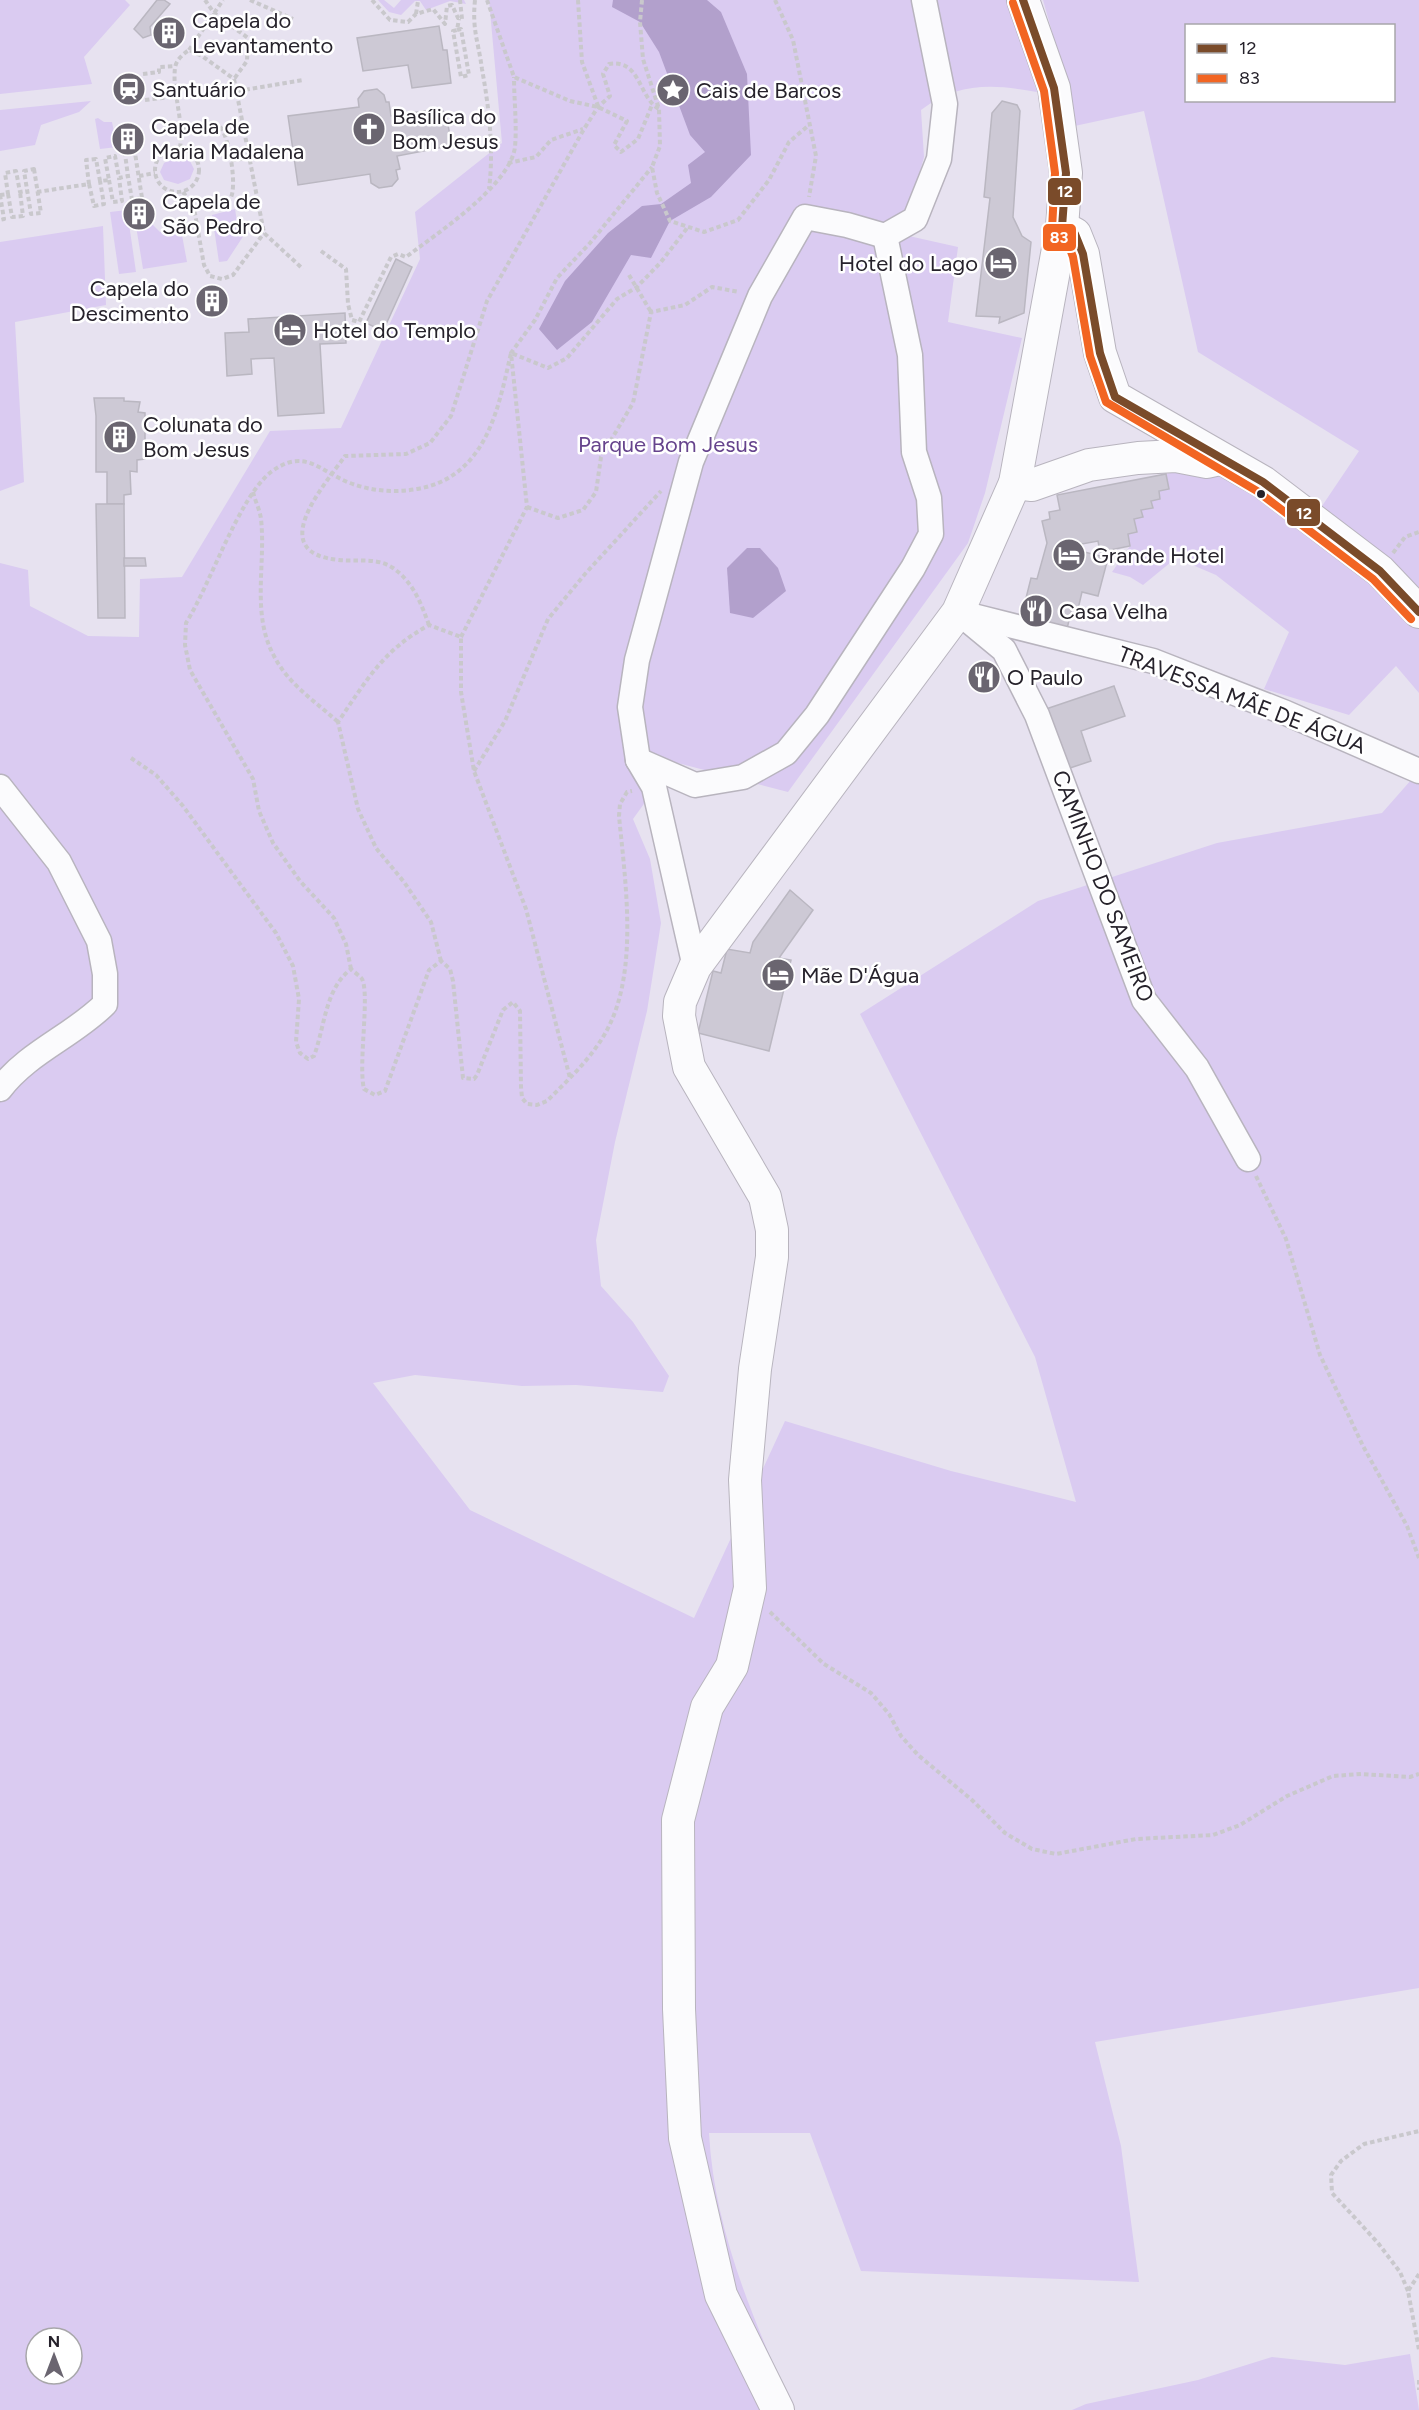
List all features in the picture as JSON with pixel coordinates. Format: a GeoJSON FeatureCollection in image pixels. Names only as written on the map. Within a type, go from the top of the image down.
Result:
{"type":"FeatureCollection","features":[{"type":"Feature","properties":{"kind":"main road"},"geometry":{"type":"LineString","coordinates":[[778,2410],[721,2295],[685,2138],[679,2009],[678,1820],[707,1707],[732,1666],[750,1588],[745,1480],[755,1369],[772,1257],[772,1230],[765,1197],[689,1067],[679,1016],[680,1002],[695,967],[958,612],[1015,483],[1062,227],[1066,173],[1054,88],[1023,0]]}},
{"type":"Feature","properties":{"kind":"main road"},"geometry":{"type":"LineString","coordinates":[[1062,227],[1075,234],[1083,254],[1100,353],[1115,397],[1226,458],[1263,482],[1380,571],[1419,612]]}},
{"type":"Feature","properties":{"kind":"main road"},"geometry":{"type":"LineString","coordinates":[[1015,483],[1032,485],[1089,465],[1138,458],[1176,456],[1207,462],[1226,458]]}},
{"type":"Feature","properties":{"kind":"street"},"geometry":{"type":"LineString","coordinates":[[695,967],[654,787],[638,760],[630,707],[637,660],[688,476],[760,296],[805,217],[847,225],[885,236],[915,219],[939,159],[945,104],[924,0]]}},
{"type":"Feature","properties":{"kind":"street"},"geometry":{"type":"LineString","coordinates":[[638,760],[694,784],[743,777],[786,753],[817,715],[913,568],[931,534],[929,498],[914,452],[910,355],[885,236]]}},
{"type":"Feature","properties":{"kind":"street","name":"TRAVESSA MÃE DE ÁGUA"},"geometry":{"type":"LineString","coordinates":[[958,612],[1004,626],[1073,639],[1153,661],[1286,713],[1419,771]]}},
{"type":"Feature","properties":{"kind":"street","name":"CAMINHO DO SAMEIRO"},"geometry":{"type":"LineString","coordinates":[[958,612],[1004,650],[1037,715],[1144,1000],[1197,1068],[1248,1159]]}},
{"type":"Feature","properties":{"kind":"street"},"geometry":{"type":"LineString","coordinates":[[0,787],[59,862],[99,941],[105,974],[105,1005],[89,1021],[15,1070],[0,1089]]}},
{"type":"Feature","properties":{"kind":"path"},"geometry":{"type":"LineString","coordinates":[[205,0],[214,13],[248,38],[247,61],[234,79]]}},
{"type":"Feature","properties":{"kind":"path"},"geometry":{"type":"LineString","coordinates":[[180,148],[183,129],[175,66],[181,56],[189,50],[223,0]]}},
{"type":"Feature","properties":{"kind":"path"},"geometry":{"type":"LineString","coordinates":[[250,0],[293,19]]}},
{"type":"Feature","properties":{"kind":"path"},"geometry":{"type":"LineString","coordinates":[[372,0],[390,20],[408,22],[416,14],[433,9],[445,24],[445,7],[452,5],[459,19]]}},
{"type":"Feature","properties":{"kind":"path"},"geometry":{"type":"LineString","coordinates":[[457,30],[461,29],[469,75],[460,77],[453,31],[457,30],[459,19],[463,15],[460,0]]}},
{"type":"Feature","properties":{"kind":"path"},"geometry":{"type":"LineString","coordinates":[[475,0],[472,24],[482,68],[490,136],[489,189]]}},
{"type":"Feature","properties":{"kind":"path"},"geometry":{"type":"LineString","coordinates":[[321,251],[346,269],[348,304],[352,320],[359,322],[390,257],[398,254],[406,257],[474,205],[503,175],[514,149],[514,77],[487,0]]}},
{"type":"Feature","properties":{"kind":"path"},"geometry":{"type":"LineString","coordinates":[[578,0],[582,62],[598,106]]}},
{"type":"Feature","properties":{"kind":"path"},"geometry":{"type":"LineString","coordinates":[[441,961],[429,970],[385,1091],[375,1095],[364,1089],[360,1074],[364,994],[362,980],[351,969],[345,944],[334,918],[300,880],[273,843],[259,812],[253,779],[190,670],[185,645],[186,623],[253,492],[270,473],[290,462],[312,462],[349,483],[375,490],[401,491],[425,487],[453,476],[474,457],[498,411],[510,352],[535,320],[557,278],[590,243],[652,167],[660,147],[659,109],[643,59],[640,22],[642,0]]}},
{"type":"Feature","properties":{"kind":"path"},"geometry":{"type":"LineString","coordinates":[[775,0],[793,40],[816,156],[805,217]]}},
{"type":"Feature","properties":{"kind":"path"},"geometry":{"type":"LineString","coordinates":[[416,14],[418,1]]}},
{"type":"Feature","properties":{"kind":"path"},"geometry":{"type":"LineString","coordinates":[[189,50],[202,56],[234,79],[264,233],[303,268]]}},
{"type":"Feature","properties":{"kind":"path"},"geometry":{"type":"LineString","coordinates":[[461,638],[429,625],[408,581],[391,566],[368,560],[318,557],[306,548],[300,534],[306,516],[345,456],[406,454],[430,442],[451,416],[487,301],[584,129],[598,106],[610,96],[603,74],[609,64],[618,63],[636,74],[652,105],[659,109]]}},
{"type":"Feature","properties":{"kind":"path"},"geometry":{"type":"LineString","coordinates":[[143,74],[159,72],[159,67],[175,66]]}},
{"type":"Feature","properties":{"kind":"path"},"geometry":{"type":"LineString","coordinates":[[514,77],[570,101],[598,106],[627,122],[614,145],[621,152],[638,139],[652,105]]}},
{"type":"Feature","properties":{"kind":"path"},"geometry":{"type":"LineString","coordinates":[[238,91],[303,80]]}},
{"type":"Feature","properties":{"kind":"path"},"geometry":{"type":"LineString","coordinates":[[145,100],[178,96]]}},
{"type":"Feature","properties":{"kind":"path"},"geometry":{"type":"LineString","coordinates":[[652,167],[662,204],[670,221],[704,232],[738,220],[769,180],[789,142],[809,125]]}},
{"type":"Feature","properties":{"kind":"path"},"geometry":{"type":"LineString","coordinates":[[183,129],[219,126],[227,135],[231,160],[234,192],[230,200],[217,206],[194,208]]}},
{"type":"Feature","properties":{"kind":"path"},"geometry":{"type":"LineString","coordinates":[[508,163],[536,157],[551,140],[584,129]]}},
{"type":"Feature","properties":{"kind":"path"},"geometry":{"type":"LineString","coordinates":[[180,148],[194,155],[200,169],[195,184],[183,192],[175,193],[162,187],[155,173],[155,166],[161,154],[180,148]]}},
{"type":"Feature","properties":{"kind":"path"},"geometry":{"type":"LineString","coordinates":[[135,153],[142,198],[132,200],[128,176],[125,154],[135,153]]}},
{"type":"Feature","properties":{"kind":"path"},"geometry":{"type":"LineString","coordinates":[[115,156],[122,201],[113,202],[109,180],[105,158],[115,156]]}},
{"type":"Feature","properties":{"kind":"path"},"geometry":{"type":"LineString","coordinates":[[231,160],[251,158]]}},
{"type":"Feature","properties":{"kind":"path"},"geometry":{"type":"LineString","coordinates":[[96,159],[104,204],[94,206],[89,184],[86,160],[96,159]]}},
{"type":"Feature","properties":{"kind":"path"},"geometry":{"type":"LineString","coordinates":[[34,169],[41,213],[31,214],[26,191],[24,171],[34,169]]}},
{"type":"Feature","properties":{"kind":"path"},"geometry":{"type":"LineString","coordinates":[[16,171],[23,216],[12,217],[8,194],[5,173],[16,171]]}},
{"type":"Feature","properties":{"kind":"path"},"geometry":{"type":"LineString","coordinates":[[139,176],[155,173]]}},
{"type":"Feature","properties":{"kind":"path"},"geometry":{"type":"LineString","coordinates":[[119,178],[128,176]]}},
{"type":"Feature","properties":{"kind":"path"},"geometry":{"type":"LineString","coordinates":[[100,181],[109,180]]}},
{"type":"Feature","properties":{"kind":"path"},"geometry":{"type":"LineString","coordinates":[[37,192],[89,184]]}},
{"type":"Feature","properties":{"kind":"path"},"geometry":{"type":"LineString","coordinates":[[20,192],[26,191]]}},
{"type":"Feature","properties":{"kind":"path"},"geometry":{"type":"LineString","coordinates":[[183,192],[194,208],[204,265],[210,276],[222,279],[233,275],[264,233]]}},
{"type":"Feature","properties":{"kind":"path"},"geometry":{"type":"LineString","coordinates":[[0,220],[4,219],[0,195],[8,194]]}},
{"type":"Feature","properties":{"kind":"path"},"geometry":{"type":"LineString","coordinates":[[510,352],[548,368],[567,358],[617,299],[637,287],[688,227]]}},
{"type":"Feature","properties":{"kind":"path"},"geometry":{"type":"LineString","coordinates":[[527,507],[558,518],[583,510],[596,492],[601,458],[633,403],[651,312],[629,276]]}},
{"type":"Feature","properties":{"kind":"path"},"geometry":{"type":"LineString","coordinates":[[651,312],[685,305],[712,287],[760,296]]}},
{"type":"Feature","properties":{"kind":"path"},"geometry":{"type":"LineString","coordinates":[[510,352],[527,507],[461,638],[461,692],[474,771],[526,909],[570,1078]]}},
{"type":"Feature","properties":{"kind":"path"},"geometry":{"type":"LineString","coordinates":[[474,771],[505,720],[548,619],[656,494],[688,476]]}},
{"type":"Feature","properties":{"kind":"path"},"geometry":{"type":"LineString","coordinates":[[253,492],[261,517],[260,581],[264,626],[273,656],[292,682],[338,722],[358,809],[375,848],[404,882],[430,922],[441,961],[450,969],[453,981],[463,1078],[468,1080],[477,1075],[503,1010],[513,1002],[520,1011],[522,1098],[527,1104],[537,1105],[547,1101],[594,1051],[611,1023],[622,987],[627,930],[620,804],[627,792],[645,790],[652,792],[658,807]]}},
{"type":"Feature","properties":{"kind":"path"},"geometry":{"type":"LineString","coordinates":[[1380,571],[1405,537],[1419,532]]}},
{"type":"Feature","properties":{"kind":"path"},"geometry":{"type":"LineString","coordinates":[[338,722],[387,654],[406,638],[429,625]]}},
{"type":"Feature","properties":{"kind":"path"},"geometry":{"type":"LineString","coordinates":[[131,758],[156,775],[183,806],[276,933],[293,966],[299,999],[296,1042],[300,1053],[308,1059],[314,1056],[333,991],[340,978],[351,969]]}},
{"type":"Feature","properties":{"kind":"path"},"geometry":{"type":"LineString","coordinates":[[1248,1159],[1286,1239],[1320,1355],[1363,1446],[1407,1526],[1419,1558]]}},
{"type":"Feature","properties":{"kind":"path"},"geometry":{"type":"LineString","coordinates":[[750,1588],[772,1614],[824,1664],[871,1693],[889,1714],[901,1736],[918,1755],[972,1800],[1005,1833],[1032,1850],[1056,1854],[1136,1839],[1213,1835],[1240,1825],[1287,1796],[1333,1776],[1361,1774],[1410,1777],[1419,1774]]}},
{"type":"Feature","properties":{"kind":"path"},"geometry":{"type":"LineString","coordinates":[[1419,2131],[1364,2144],[1341,2161],[1331,2175],[1332,2193],[1378,2243],[1400,2272],[1408,2291],[1419,2350]]}},
{"type":"Feature","properties":{"kind":"path"},"geometry":{"type":"LineString","coordinates":[[1408,2291],[1419,2274]]}},
{"type":"Feature","properties":{"kind":"path"},"geometry":{"type":"LineString","coordinates":[[1419,2380],[1419,2390]]}},
{"type":"Feature","properties":{"kind":"green space"},"geometry":{"type":"Polygon","coordinates":[[[0,0],[125,0],[130,5],[84,57],[92,84],[0,94],[0,0]]]}},
{"type":"Feature","properties":{"kind":"green space"},"geometry":{"type":"Polygon","coordinates":[[[378,0],[384,0],[394,8],[401,0],[464,0],[466,4],[450,1],[426,10],[420,1],[415,1],[401,15],[389,12],[378,0]]]}},
{"type":"Feature","properties":{"kind":"green space","name":"Parque Bom Jesus"},"geometry":{"type":"Polygon","coordinates":[[[489,0],[1010,0],[1037,92],[991,87],[962,90],[949,94],[921,110],[924,157],[909,212],[891,232],[958,247],[948,322],[1022,338],[985,493],[968,543],[788,792],[674,762],[633,819],[650,859],[661,923],[647,1011],[615,1142],[596,1240],[601,1286],[633,1322],[669,1376],[663,1392],[576,1385],[522,1386],[415,1375],[373,1383],[470,1510],[694,1618],[785,1421],[951,1471],[1076,1502],[1035,1357],[860,1014],[1038,901],[1217,843],[1382,813],[1419,771],[1419,1988],[1095,2042],[1121,2146],[1139,2282],[861,2271],[810,2133],[709,2133],[712,2169],[719,2205],[738,2275],[794,2410],[0,2410],[0,563],[28,570],[30,606],[88,636],[139,637],[140,579],[182,577],[270,431],[341,428],[420,259],[415,212],[502,143],[489,0]]]}},
{"type":"Feature","properties":{"kind":"green space"},"geometry":{"type":"Polygon","coordinates":[[[1043,0],[1419,0],[1419,693],[1396,666],[1349,715],[1264,689],[1289,632],[1216,575],[1176,558],[1143,585],[1130,577],[1112,572],[1130,546],[1128,534],[1137,532],[1134,519],[1142,517],[1141,510],[1153,507],[1151,501],[1160,498],[1159,491],[1169,489],[1166,474],[1185,471],[1221,478],[1256,494],[1304,525],[1322,506],[1359,451],[1198,352],[1144,111],[1070,127],[1060,60],[1043,0]]]}},
{"type":"Feature","properties":{"kind":"green space"},"geometry":{"type":"Polygon","coordinates":[[[91,101],[79,112],[41,125],[35,145],[0,151],[0,110],[91,101]]]}},
{"type":"Feature","properties":{"kind":"green space"},"geometry":{"type":"Polygon","coordinates":[[[98,118],[104,122],[112,122],[117,147],[100,149],[95,119],[98,118]]]}},
{"type":"Feature","properties":{"kind":"green space"},"geometry":{"type":"Polygon","coordinates":[[[176,157],[190,161],[194,169],[190,179],[178,184],[164,180],[160,172],[164,163],[176,157]]]}},
{"type":"Feature","properties":{"kind":"green space"},"geometry":{"type":"Polygon","coordinates":[[[235,209],[238,228],[244,235],[227,261],[219,262],[212,215],[235,209]]]}},
{"type":"Feature","properties":{"kind":"green space"},"geometry":{"type":"Polygon","coordinates":[[[127,210],[136,272],[119,274],[110,212],[127,210]]]}},
{"type":"Feature","properties":{"kind":"green space"},"geometry":{"type":"Polygon","coordinates":[[[152,224],[160,232],[181,230],[187,262],[143,269],[136,226],[152,224]]]}},
{"type":"Feature","properties":{"kind":"green space"},"geometry":{"type":"Polygon","coordinates":[[[103,226],[106,305],[15,322],[24,482],[0,491],[0,242],[103,226]]]}},
{"type":"Feature","properties":{"kind":"green space"},"geometry":{"type":"Polygon","coordinates":[[[1410,2354],[1419,2410],[1072,2410],[1086,2404],[1198,2380],[1272,2357],[1345,2365],[1410,2354]]]}},
{"type":"Feature","properties":{"kind":"shaded area"},"geometry":{"type":"Polygon","coordinates":[[[613,0],[707,0],[721,12],[747,74],[751,155],[711,197],[670,221],[651,258],[631,255],[592,322],[557,350],[539,329],[565,281],[608,233],[642,206],[661,204],[691,183],[688,165],[705,152],[690,135],[659,52],[640,22],[612,7],[613,0]]]}},
{"type":"Feature","properties":{"kind":"shaded area"},"geometry":{"type":"Polygon","coordinates":[[[747,548],[760,548],[778,568],[786,591],[753,618],[730,613],[727,568],[747,548]]]}},
{"type":"Feature","properties":{"kind":"building"},"geometry":{"type":"Polygon","coordinates":[[[157,0],[164,0],[170,4],[150,27],[151,35],[143,38],[134,29],[157,0]]]}},
{"type":"Feature","properties":{"kind":"building","name":"Capela do Levantamento"},"geometry":{"type":"Polygon","coordinates":[[[169,18],[175,19],[183,27],[183,39],[175,47],[169,48],[163,47],[155,39],[154,33],[155,27],[163,19],[169,18]]]}},
{"type":"Feature","properties":{"kind":"building"},"geometry":{"type":"Polygon","coordinates":[[[439,26],[443,50],[447,50],[451,83],[412,88],[408,65],[363,71],[357,38],[439,26]]]}},
{"type":"Feature","properties":{"kind":"building","name":"Basílica do Bom Jesus"},"geometry":{"type":"Polygon","coordinates":[[[377,89],[384,95],[386,102],[389,102],[391,116],[438,109],[443,111],[446,114],[451,141],[449,146],[397,156],[400,169],[396,170],[398,179],[392,186],[379,188],[371,183],[370,174],[298,185],[288,116],[359,107],[358,99],[364,91],[377,89]]]}},
{"type":"Feature","properties":{"kind":"building"},"geometry":{"type":"Polygon","coordinates":[[[1002,101],[1017,105],[1020,111],[1013,217],[1022,236],[1031,242],[1024,313],[999,323],[1000,317],[976,316],[990,198],[984,197],[992,113],[1002,101]]]}},
{"type":"Feature","properties":{"kind":"building","name":"Capela de Maria Madalena"},"geometry":{"type":"Polygon","coordinates":[[[135,132],[137,144],[121,147],[119,134],[135,132]]]}},
{"type":"Feature","properties":{"kind":"building","name":"Capela de São Pedro"},"geometry":{"type":"Polygon","coordinates":[[[147,206],[149,218],[132,221],[130,209],[147,206]]]}},
{"type":"Feature","properties":{"kind":"building"},"geometry":{"type":"Polygon","coordinates":[[[396,259],[412,267],[383,331],[366,323],[396,259]]]}},
{"type":"Feature","properties":{"kind":"building","name":"Capela do Descimento"},"geometry":{"type":"Polygon","coordinates":[[[212,286],[221,290],[225,299],[221,308],[212,312],[203,308],[199,299],[203,290],[212,286]]]}},
{"type":"Feature","properties":{"kind":"building"},"geometry":{"type":"Polygon","coordinates":[[[345,313],[346,343],[320,344],[324,413],[278,416],[274,358],[251,359],[252,374],[227,376],[225,333],[249,332],[248,319],[345,313]]]}},
{"type":"Feature","properties":{"kind":"building","name":"Colunata do Bom Jesus"},"geometry":{"type":"Polygon","coordinates":[[[94,398],[124,398],[124,401],[140,402],[138,412],[145,413],[145,459],[137,460],[137,472],[130,471],[131,494],[124,495],[124,504],[107,504],[107,472],[96,472],[94,398]]]}},
{"type":"Feature","properties":{"kind":"building","name":"Grande Hotel"},"geometry":{"type":"Polygon","coordinates":[[[1166,474],[1169,489],[1159,491],[1160,499],[1151,501],[1153,508],[1141,510],[1143,517],[1134,519],[1137,532],[1128,534],[1130,546],[1100,552],[1098,541],[1065,547],[1108,558],[1098,596],[1082,592],[1078,609],[1072,607],[1067,629],[1021,618],[1031,578],[1037,579],[1047,543],[1042,521],[1050,519],[1049,512],[1060,510],[1057,495],[1166,474]]]}},
{"type":"Feature","properties":{"kind":"building"},"geometry":{"type":"Polygon","coordinates":[[[96,504],[124,504],[125,618],[98,618],[96,504]]]}},
{"type":"Feature","properties":{"kind":"building"},"geometry":{"type":"Polygon","coordinates":[[[124,558],[145,558],[146,566],[124,566],[124,558]]]}},
{"type":"Feature","properties":{"kind":"building"},"geometry":{"type":"Polygon","coordinates":[[[1114,686],[1125,716],[1081,731],[1091,761],[1067,769],[1046,709],[1114,686]]]}},
{"type":"Feature","properties":{"kind":"building"},"geometry":{"type":"Polygon","coordinates":[[[790,890],[813,910],[779,958],[791,960],[769,1051],[698,1033],[713,971],[721,973],[727,949],[750,953],[753,942],[790,890]]]}},
{"type":"Feature","properties":{"kind":"transit line","name":"12"},"geometry":{"type":"LineString","coordinates":[[1023,0],[1054,88],[1066,173],[1062,227],[1075,234],[1083,254],[1100,353],[1115,397],[1263,482],[1380,571],[1419,612]]}},
{"type":"Feature","properties":{"kind":"transit line","name":"83"},"geometry":{"type":"LineString","coordinates":[[1013,3],[1044,91],[1055,173],[1052,229],[1055,235],[1067,241],[1073,257],[1090,356],[1106,402],[1257,491],[1373,579],[1411,619]]}},
{"type":"Feature","properties":{"kind":"place","name":"Capela do Levantamento"},"geometry":{"type":"Point","coordinates":[169,33]}},
{"type":"Feature","properties":{"kind":"place","name":"Santuário"},"geometry":{"type":"Point","coordinates":[129,89]}},
{"type":"Feature","properties":{"kind":"place","name":"Cais de Barcos"},"geometry":{"type":"Point","coordinates":[673,90]}},
{"type":"Feature","properties":{"kind":"place","name":"Basílica do Bom Jesus"},"geometry":{"type":"Point","coordinates":[369,129]}},
{"type":"Feature","properties":{"kind":"place","name":"Capela de Maria Madalena"},"geometry":{"type":"Point","coordinates":[128,139]}},
{"type":"Feature","properties":{"kind":"place","name":"Capela de São Pedro"},"geometry":{"type":"Point","coordinates":[139,214]}},
{"type":"Feature","properties":{"kind":"place","name":"Hotel do Lago"},"geometry":{"type":"Point","coordinates":[1001,263]}},
{"type":"Feature","properties":{"kind":"place","name":"Capela do Descimento"},"geometry":{"type":"Point","coordinates":[212,301]}},
{"type":"Feature","properties":{"kind":"place","name":"Hotel do Templo"},"geometry":{"type":"Point","coordinates":[290,330]}},
{"type":"Feature","properties":{"kind":"place","name":"Colunata do Bom Jesus"},"geometry":{"type":"Point","coordinates":[120,437]}},
{"type":"Feature","properties":{"kind":"place","name":"Grande Hotel"},"geometry":{"type":"Point","coordinates":[1069,555]}},
{"type":"Feature","properties":{"kind":"place","name":"Casa Velha"},"geometry":{"type":"Point","coordinates":[1036,611]}},
{"type":"Feature","properties":{"kind":"place","name":"O Paulo"},"geometry":{"type":"Point","coordinates":[984,677]}},
{"type":"Feature","properties":{"kind":"place","name":"Mãe D'Água"},"geometry":{"type":"Point","coordinates":[778,975]}}]}
